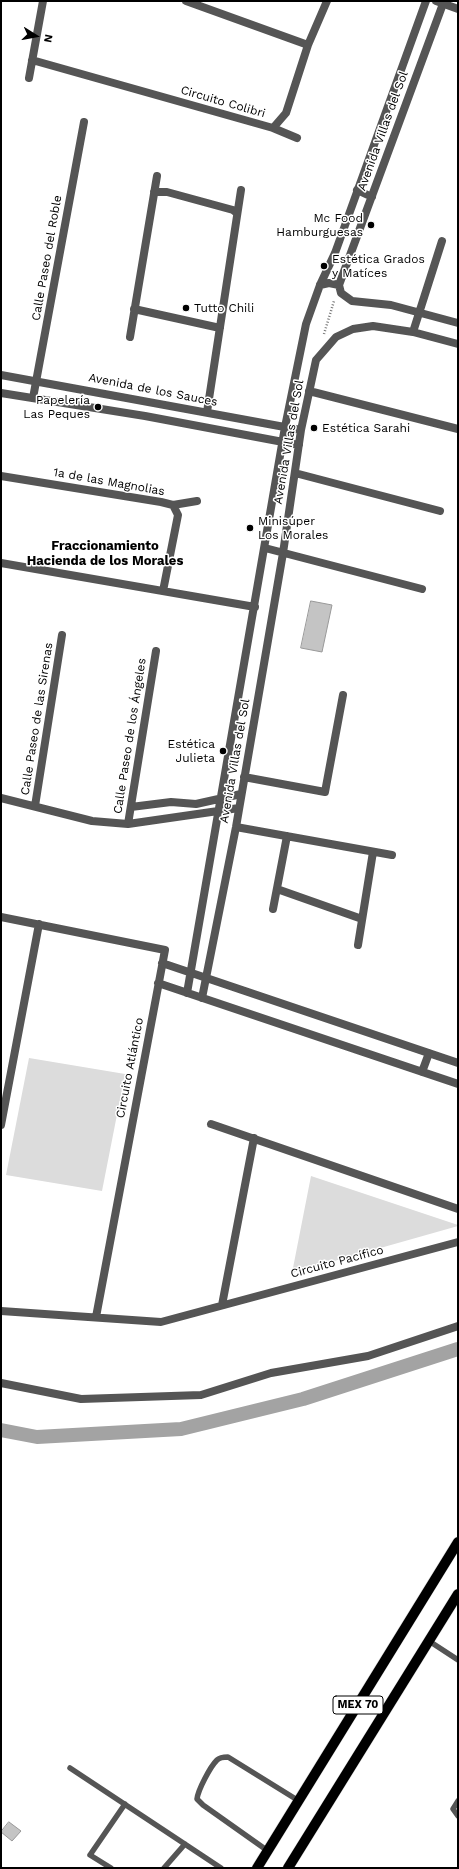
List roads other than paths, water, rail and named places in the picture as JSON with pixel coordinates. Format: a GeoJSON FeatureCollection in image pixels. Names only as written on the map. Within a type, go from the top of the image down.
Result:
{"type":"FeatureCollection","features":[{"type":"Feature","properties":{"kind":"main road","name":"MEX 70"},"geometry":{"type":"LineString","coordinates":[[257,1868],[458,1542]]}},
{"type":"Feature","properties":{"kind":"main road","name":"MEX 70"},"geometry":{"type":"LineString","coordinates":[[288,1868],[458,1594]]}},
{"type":"Feature","properties":{"kind":"street"},"geometry":{"type":"LineString","coordinates":[[29,78],[43,1]]}},
{"type":"Feature","properties":{"kind":"street"},"geometry":{"type":"LineString","coordinates":[[186,1],[308,45]]}},
{"type":"Feature","properties":{"kind":"street","name":"Circuito Colibri"},"geometry":{"type":"LineString","coordinates":[[32,60],[273,128],[286,113],[308,45],[327,1]]}},
{"type":"Feature","properties":{"kind":"street","name":"Avenida Villas del Sol"},"geometry":{"type":"LineString","coordinates":[[187,993],[220,810],[285,427],[306,324],[320,285],[335,253],[426,1]]}},
{"type":"Feature","properties":{"kind":"street"},"geometry":{"type":"LineString","coordinates":[[441,2],[458,9]]}},
{"type":"Feature","properties":{"kind":"street","name":"Avenida Villas del Sol"},"geometry":{"type":"LineString","coordinates":[[339,285],[372,197],[441,2]]}},
{"type":"Feature","properties":{"kind":"street","name":"Calle Paseo del Roble"},"geometry":{"type":"LineString","coordinates":[[33,398],[84,122]]}},
{"type":"Feature","properties":{"kind":"street"},"geometry":{"type":"LineString","coordinates":[[273,128],[297,138]]}},
{"type":"Feature","properties":{"kind":"street"},"geometry":{"type":"LineString","coordinates":[[130,337],[157,176]]}},
{"type":"Feature","properties":{"kind":"street"},"geometry":{"type":"LineString","coordinates":[[207,412],[241,190]]}},
{"type":"Feature","properties":{"kind":"street"},"geometry":{"type":"LineString","coordinates":[[357,190],[372,197]]}},
{"type":"Feature","properties":{"kind":"street"},"geometry":{"type":"LineString","coordinates":[[154,192],[167,192],[232,210],[237,213]]}},
{"type":"Feature","properties":{"kind":"street"},"geometry":{"type":"LineString","coordinates":[[442,241],[413,332],[458,344]]}},
{"type":"Feature","properties":{"kind":"street"},"geometry":{"type":"LineString","coordinates":[[320,285],[329,283],[339,285],[341,293],[352,301],[392,305],[420,311],[458,323]]}},
{"type":"Feature","properties":{"kind":"street"},"geometry":{"type":"LineString","coordinates":[[134,309],[220,328]]}},
{"type":"Feature","properties":{"kind":"street","name":"Avenida Villas del Sol"},"geometry":{"type":"LineString","coordinates":[[202,998],[236,827],[283,553],[301,430],[308,391],[316,360],[336,337],[353,329],[373,326],[413,332]]}},
{"type":"Feature","properties":{"kind":"street","name":"Avenida de los Sauces"},"geometry":{"type":"LineString","coordinates":[[1,375],[301,430]]}},
{"type":"Feature","properties":{"kind":"street"},"geometry":{"type":"LineString","coordinates":[[308,391],[458,429]]}},
{"type":"Feature","properties":{"kind":"street"},"geometry":{"type":"LineString","coordinates":[[1,393],[145,416],[299,445]]}},
{"type":"Feature","properties":{"kind":"street"},"geometry":{"type":"LineString","coordinates":[[294,473],[440,511]]}},
{"type":"Feature","properties":{"kind":"street","name":"1a de las Magnolias"},"geometry":{"type":"LineString","coordinates":[[1,476],[173,505],[178,515],[163,592]]}},
{"type":"Feature","properties":{"kind":"street"},"geometry":{"type":"LineString","coordinates":[[173,505],[197,501]]}},
{"type":"Feature","properties":{"kind":"street"},"geometry":{"type":"LineString","coordinates":[[265,548],[422,589]]}},
{"type":"Feature","properties":{"kind":"street"},"geometry":{"type":"LineString","coordinates":[[1,563],[255,607]]}},
{"type":"Feature","properties":{"kind":"street","name":"Calle Paseo de las Sirenas"},"geometry":{"type":"LineString","coordinates":[[35,806],[62,635]]}},
{"type":"Feature","properties":{"kind":"street","name":"Calle Paseo de los Ángeles"},"geometry":{"type":"LineString","coordinates":[[128,824],[156,651]]}},
{"type":"Feature","properties":{"kind":"street"},"geometry":{"type":"LineString","coordinates":[[244,777],[325,792],[343,695]]}},
{"type":"Feature","properties":{"kind":"street"},"geometry":{"type":"LineString","coordinates":[[131,807],[171,802],[196,804],[241,794]]}},
{"type":"Feature","properties":{"kind":"street"},"geometry":{"type":"LineString","coordinates":[[1,798],[35,806],[65,816],[92,821],[128,824],[239,808]]}},
{"type":"Feature","properties":{"kind":"street"},"geometry":{"type":"LineString","coordinates":[[236,827],[392,855]]}},
{"type":"Feature","properties":{"kind":"street"},"geometry":{"type":"LineString","coordinates":[[273,909],[287,836]]}},
{"type":"Feature","properties":{"kind":"street"},"geometry":{"type":"LineString","coordinates":[[358,945],[372,852]]}},
{"type":"Feature","properties":{"kind":"street"},"geometry":{"type":"LineString","coordinates":[[277,889],[362,919]]}},
{"type":"Feature","properties":{"kind":"street","name":"Circuito Atlántico"},"geometry":{"type":"LineString","coordinates":[[1,917],[165,950],[96,1317]]}},
{"type":"Feature","properties":{"kind":"street"},"geometry":{"type":"LineString","coordinates":[[1,1125],[40,924]]}},
{"type":"Feature","properties":{"kind":"street"},"geometry":{"type":"LineString","coordinates":[[162,964],[190,972],[458,1063]]}},
{"type":"Feature","properties":{"kind":"street"},"geometry":{"type":"LineString","coordinates":[[158,983],[458,1084]]}},
{"type":"Feature","properties":{"kind":"street"},"geometry":{"type":"LineString","coordinates":[[422,1072],[429,1053]]}},
{"type":"Feature","properties":{"kind":"street"},"geometry":{"type":"LineString","coordinates":[[212,1124],[458,1209]]}},
{"type":"Feature","properties":{"kind":"street"},"geometry":{"type":"LineString","coordinates":[[222,1305],[254,1138]]}},
{"type":"Feature","properties":{"kind":"street","name":"Circuito Pacífico"},"geometry":{"type":"LineString","coordinates":[[96,1317],[161,1322],[458,1242]]}},
{"type":"Feature","properties":{"kind":"street"},"geometry":{"type":"LineString","coordinates":[[1,1311],[96,1317]]}},
{"type":"Feature","properties":{"kind":"street"},"geometry":{"type":"LineString","coordinates":[[1,1382],[81,1399],[202,1395],[271,1373],[368,1356],[458,1326]]}},
{"type":"Feature","properties":{"kind":"lane"},"geometry":{"type":"LineString","coordinates":[[429,1641],[458,1660]]}},
{"type":"Feature","properties":{"kind":"lane"},"geometry":{"type":"LineString","coordinates":[[268,1850],[197,1800],[198,1792],[216,1760],[222,1756],[228,1757],[299,1801]]}},
{"type":"Feature","properties":{"kind":"lane"},"geometry":{"type":"LineString","coordinates":[[70,1768],[221,1868]]}},
{"type":"Feature","properties":{"kind":"lane"},"geometry":{"type":"LineString","coordinates":[[458,1801],[453,1809],[458,1816]]}},
{"type":"Feature","properties":{"kind":"lane"},"geometry":{"type":"LineString","coordinates":[[111,1868],[90,1855],[125,1804]]}},
{"type":"Feature","properties":{"kind":"lane"},"geometry":{"type":"LineString","coordinates":[[164,1868],[185,1844]]}},
{"type":"Feature","properties":{"kind":"waterway"},"geometry":{"type":"LineString","coordinates":[[1,1430],[37,1437],[181,1429],[303,1399],[458,1349]]}},
{"type":"Feature","properties":{"kind":"place","name":"Mc Food Hamburguesas"},"geometry":{"type":"Point","coordinates":[371,225]}},
{"type":"Feature","properties":{"kind":"place","name":"Estética Grados y Matíces"},"geometry":{"type":"Point","coordinates":[324,266]}},
{"type":"Feature","properties":{"kind":"place","name":"Tutto Chili"},"geometry":{"type":"Point","coordinates":[186,308]}},
{"type":"Feature","properties":{"kind":"place","name":"Papelería Las Peques"},"geometry":{"type":"Point","coordinates":[98,407]}},
{"type":"Feature","properties":{"kind":"place","name":"Estética Sarahi"},"geometry":{"type":"Point","coordinates":[314,428]}},
{"type":"Feature","properties":{"kind":"place","name":"Minisúper Los Morales"},"geometry":{"type":"Point","coordinates":[250,528]}},
{"type":"Feature","properties":{"kind":"place","name":"Estética Julieta"},"geometry":{"type":"Point","coordinates":[223,751]}},
{"type":"Feature","properties":{"kind":"district","name":"Fraccionamiento Hacienda de los Morales"},"geometry":{"type":"Point","coordinates":[105,554]}}]}
